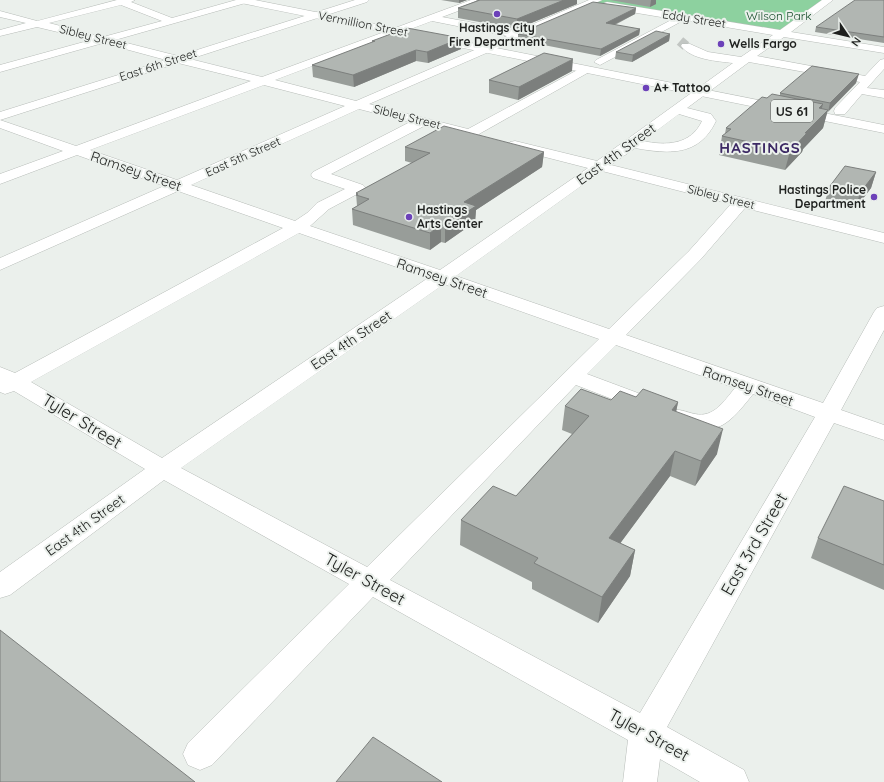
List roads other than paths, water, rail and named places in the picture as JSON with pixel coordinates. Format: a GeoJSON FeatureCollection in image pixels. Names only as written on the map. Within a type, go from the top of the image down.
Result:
{"type":"FeatureCollection","features":[{"type":"Feature","properties":{"kind":"main road","name":"Vermillion Street"},"geometry":{"type":"LineString","coordinates":[[244,0],[587,69],[840,110],[884,120]]}},
{"type":"Feature","properties":{"kind":"main road"},"geometry":{"type":"LineString","coordinates":[[0,69],[244,0]]}},
{"type":"Feature","properties":{"kind":"main road","name":"Vermillion Street"},"geometry":{"type":"LineString","coordinates":[[281,0],[600,62],[884,129]]}},
{"type":"Feature","properties":{"kind":"main road","name":"East 6th Street"},"geometry":{"type":"LineString","coordinates":[[0,116],[364,0]]}},
{"type":"Feature","properties":{"kind":"main road"},"geometry":{"type":"LineString","coordinates":[[0,179],[479,0]]}},
{"type":"Feature","properties":{"kind":"main road","name":"East 4th Street"},"geometry":{"type":"LineString","coordinates":[[0,587],[162,469],[442,277],[632,143],[705,88],[766,46],[828,0]]}},
{"type":"Feature","properties":{"kind":"main road"},"geometry":{"type":"LineString","coordinates":[[0,33],[125,1],[155,15],[173,21]]}},
{"type":"Feature","properties":{"kind":"main road","name":"Eddy Street"},"geometry":{"type":"LineString","coordinates":[[575,5],[594,1],[884,50]]}},
{"type":"Feature","properties":{"kind":"main road"},"geometry":{"type":"LineString","coordinates":[[575,5],[590,13]]}},
{"type":"Feature","properties":{"kind":"main road","name":"East 5th Street"},"geometry":{"type":"LineString","coordinates":[[0,265],[357,105],[519,35],[575,5]]}},
{"type":"Feature","properties":{"kind":"main road","name":"Sibley Street"},"geometry":{"type":"LineString","coordinates":[[0,14],[485,137]]}},
{"type":"Feature","properties":{"kind":"main road"},"geometry":{"type":"LineString","coordinates":[[431,18],[519,35]]}},
{"type":"Feature","properties":{"kind":"main road"},"geometry":{"type":"LineString","coordinates":[[600,62],[675,30],[688,18]]}},
{"type":"Feature","properties":{"kind":"main road"},"geometry":{"type":"LineString","coordinates":[[652,23],[675,30]]}},
{"type":"Feature","properties":{"kind":"main road"},"geometry":{"type":"LineString","coordinates":[[751,43],[766,46]]}},
{"type":"Feature","properties":{"kind":"main road"},"geometry":{"type":"LineString","coordinates":[[686,46],[691,50],[706,54],[746,59],[868,80]]}},
{"type":"Feature","properties":{"kind":"main road"},"geometry":{"type":"LineString","coordinates":[[840,110],[884,62]]}},
{"type":"Feature","properties":{"kind":"main road"},"geometry":{"type":"LineString","coordinates":[[470,133],[587,69]]}},
{"type":"Feature","properties":{"kind":"main road"},"geometry":{"type":"LineString","coordinates":[[859,90],[884,94]]}},
{"type":"Feature","properties":{"kind":"main road"},"geometry":{"type":"LineString","coordinates":[[632,143],[657,148],[668,148],[690,142],[706,131],[709,121],[706,117],[677,109]]}},
{"type":"Feature","properties":{"kind":"main road"},"geometry":{"type":"LineString","coordinates":[[5,381],[297,227],[313,216],[323,206],[358,188],[318,175],[423,121]]}},
{"type":"Feature","properties":{"kind":"main road","name":"Ramsey Street"},"geometry":{"type":"LineString","coordinates":[[0,124],[442,277],[884,433]]}},
{"type":"Feature","properties":{"kind":"main road","name":"Sibley Street"},"geometry":{"type":"LineString","coordinates":[[500,141],[884,238]]}},
{"type":"Feature","properties":{"kind":"main road"},"geometry":{"type":"LineString","coordinates":[[200,754],[573,376],[613,338],[695,254],[742,202]]}},
{"type":"Feature","properties":{"kind":"main road","name":"East 3rd Street"},"geometry":{"type":"LineString","coordinates":[[640,782],[646,733],[828,414],[884,312]]}},
{"type":"Feature","properties":{"kind":"main road"},"geometry":{"type":"LineString","coordinates":[[573,376],[690,421],[706,423],[722,418],[748,386]]}},
{"type":"Feature","properties":{"kind":"main road","name":"Tyler Street"},"geometry":{"type":"LineString","coordinates":[[5,381],[162,469],[646,733],[732,782]]}},
{"type":"Feature","properties":{"kind":"tunnel"},"geometry":{"type":"LineString","coordinates":[[680,41],[686,46]]}},
{"type":"Feature","properties":{"kind":"place","name":"Hastings City Fire Department"},"geometry":{"type":"Point","coordinates":[497,14]}},
{"type":"Feature","properties":{"kind":"place","name":"Wells Fargo"},"geometry":{"type":"Point","coordinates":[721,44]}},
{"type":"Feature","properties":{"kind":"place","name":"A+ Tattoo"},"geometry":{"type":"Point","coordinates":[646,88]}},
{"type":"Feature","properties":{"kind":"place","name":"Hastings Police Department"},"geometry":{"type":"Point","coordinates":[874,197]}},
{"type":"Feature","properties":{"kind":"place","name":"Hastings Arts Center"},"geometry":{"type":"Point","coordinates":[409,217]}},
{"type":"Feature","properties":{"kind":"district","name":"HASTINGS"},"geometry":{"type":"Point","coordinates":[760,148]}},
{"type":"Feature","properties":{"kind":"park label","name":"Wilson Park"},"geometry":{"type":"Point","coordinates":[779,16]}}]}
